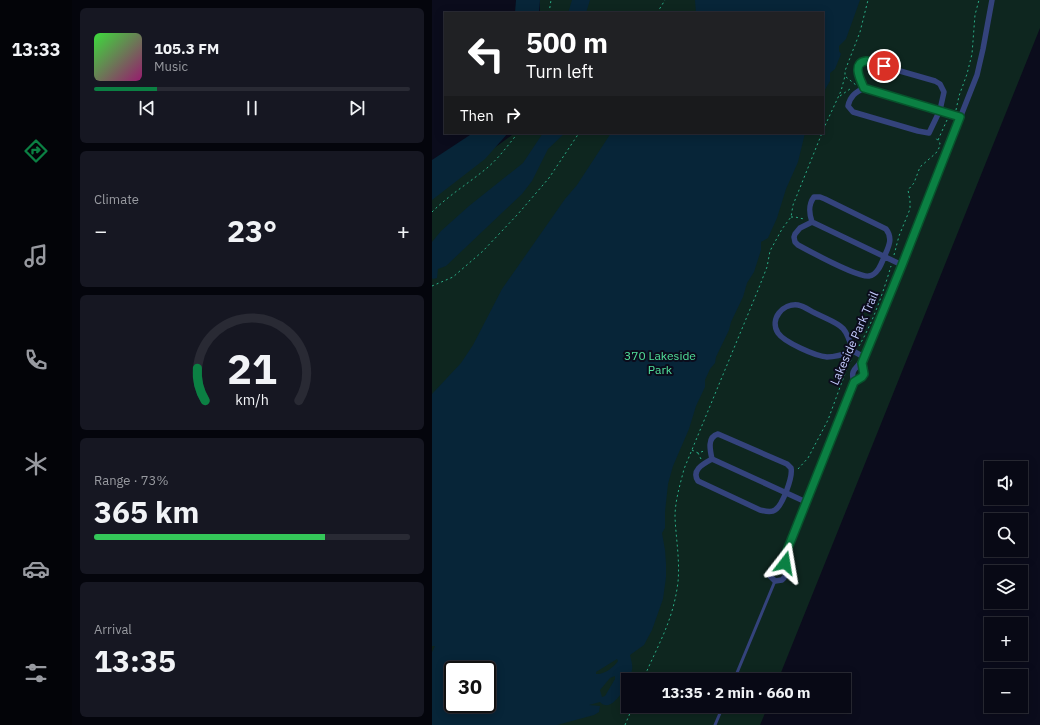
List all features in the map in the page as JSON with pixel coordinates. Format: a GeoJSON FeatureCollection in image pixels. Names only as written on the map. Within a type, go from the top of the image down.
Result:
{"type":"FeatureCollection","features":[{"type":"Feature","properties":{"kind":"street"},"geometry":{"type":"LineString","coordinates":[[854,382],[864,374],[862,363],[864,357],[902,265],[978,69],[992,0]]}},
{"type":"Feature","properties":{"kind":"street"},"geometry":{"type":"LineString","coordinates":[[864,88],[854,94],[849,102],[848,106],[853,112],[918,131],[930,133],[940,110],[944,98],[943,87],[927,78],[865,61],[861,64],[858,72],[858,77],[864,88],[940,110],[960,117]]}},
{"type":"Feature","properties":{"kind":"street"},"geometry":{"type":"LineString","coordinates":[[814,197],[820,197],[886,229],[890,237],[890,242],[878,269],[874,274],[864,276],[798,245],[795,242],[795,234],[800,228],[812,222],[809,210],[811,200],[814,197]]}},
{"type":"Feature","properties":{"kind":"street"},"geometry":{"type":"LineString","coordinates":[[812,222],[902,265]]}},
{"type":"Feature","properties":{"kind":"street"},"geometry":{"type":"LineString","coordinates":[[854,352],[849,338],[841,325],[799,305],[783,309],[779,313],[776,324],[777,331],[780,336],[787,341],[816,355],[825,357],[833,357],[854,352],[864,357]]}},
{"type":"Feature","properties":{"kind":"street"},"geometry":{"type":"LineString","coordinates":[[784,558],[787,569],[786,576],[782,580],[775,581],[770,576],[770,571],[774,565],[780,563],[784,558],[854,382],[852,374],[854,370],[862,363]]}},
{"type":"Feature","properties":{"kind":"street"},"geometry":{"type":"LineString","coordinates":[[718,434],[787,464],[792,470],[792,476],[780,504],[775,510],[768,512],[760,510],[698,482],[696,476],[697,471],[712,459],[710,450],[711,439],[713,436],[718,434]]}},
{"type":"Feature","properties":{"kind":"street"},"geometry":{"type":"LineString","coordinates":[[712,459],[806,502]]}},
{"type":"Feature","properties":{"kind":"lane"},"geometry":{"type":"LineString","coordinates":[[737,673],[775,581]]}},
{"type":"Feature","properties":{"kind":"lane"},"geometry":{"type":"LineString","coordinates":[[715,725],[720,713]]}},
{"type":"Feature","properties":{"kind":"path"},"geometry":{"type":"LineString","coordinates":[[549,12],[551,0]]}},
{"type":"Feature","properties":{"kind":"path"},"geometry":{"type":"LineString","coordinates":[[657,12],[665,0]]}},
{"type":"Feature","properties":{"kind":"path"},"geometry":{"type":"LineString","coordinates":[[824,128],[839,97],[845,72],[860,32],[868,0]]}},
{"type":"Feature","properties":{"kind":"path","name":"Lakeside Park Trail"},"geometry":{"type":"LineString","coordinates":[[792,470],[799,468],[805,462],[818,441],[847,368],[854,352],[870,324],[882,294],[899,236],[910,209],[908,190],[914,183],[920,167],[936,153],[940,145],[938,140],[947,119],[956,109],[971,59],[974,43],[975,15],[979,0]]}},
{"type":"Feature","properties":{"kind":"path"},"geometry":{"type":"LineString","coordinates":[[839,97],[852,88]]}},
{"type":"Feature","properties":{"kind":"path"},"geometry":{"type":"LineString","coordinates":[[930,133],[938,140]]}},
{"type":"Feature","properties":{"kind":"path"},"geometry":{"type":"LineString","coordinates":[[432,212],[448,197],[488,167],[517,134]]}},
{"type":"Feature","properties":{"kind":"path"},"geometry":{"type":"LineString","coordinates":[[432,286],[453,278],[484,251],[549,178],[578,134]]}},
{"type":"Feature","properties":{"kind":"path"},"geometry":{"type":"LineString","coordinates":[[647,673],[665,634],[674,607],[678,568],[675,517],[676,500],[684,469],[767,268],[770,251],[782,229],[791,217],[793,205],[822,134]]}},
{"type":"Feature","properties":{"kind":"path"},"geometry":{"type":"LineString","coordinates":[[791,217],[799,217],[812,222]]}},
{"type":"Feature","properties":{"kind":"path"},"geometry":{"type":"LineString","coordinates":[[691,450],[698,453],[710,450]]}},
{"type":"Feature","properties":{"kind":"path"},"geometry":{"type":"LineString","coordinates":[[698,453],[704,464]]}},
{"type":"Feature","properties":{"kind":"path"},"geometry":{"type":"LineString","coordinates":[[625,725],[630,713]]}},
{"type":"Feature","properties":{"kind":"green space","name":"370 Lakeside Park"},"geometry":{"type":"Polygon","coordinates":[[[540,0],[1040,0],[1040,28],[781,673],[621,673],[621,713],[765,713],[760,725],[432,725],[432,193],[514,134],[824,134],[824,12],[540,12],[540,0]]]}},
{"type":"Feature","properties":{"kind":"water"},"geometry":{"type":"Polygon","coordinates":[[[516,0],[540,0],[539,12],[515,12],[516,0]]]}},
{"type":"Feature","properties":{"kind":"water"},"geometry":{"type":"Polygon","coordinates":[[[572,0],[590,0],[586,12],[568,12],[572,0]]]}},
{"type":"Feature","properties":{"kind":"water"},"geometry":{"type":"Polygon","coordinates":[[[695,0],[860,0],[846,39],[839,46],[839,51],[841,54],[835,69],[830,73],[830,81],[824,91],[824,12],[696,12],[695,0]]]}},
{"type":"Feature","properties":{"kind":"water"},"geometry":{"type":"Polygon","coordinates":[[[471,134],[507,134],[485,159],[432,200],[432,160],[471,134]]]}},
{"type":"Feature","properties":{"kind":"water"},"geometry":{"type":"Polygon","coordinates":[[[542,134],[564,134],[548,149],[532,181],[522,194],[446,266],[438,269],[437,278],[433,279],[432,242],[441,231],[469,206],[523,163],[542,134]]]}},
{"type":"Feature","properties":{"kind":"water"},"geometry":{"type":"Polygon","coordinates":[[[610,134],[805,134],[798,162],[786,189],[777,218],[768,238],[761,242],[761,250],[754,272],[747,283],[743,297],[716,357],[715,363],[710,369],[705,380],[705,387],[696,406],[689,429],[673,466],[668,484],[665,528],[662,533],[666,564],[663,599],[652,630],[644,645],[630,655],[632,664],[631,673],[621,673],[620,695],[610,704],[605,705],[600,702],[589,705],[600,706],[599,712],[594,715],[557,725],[432,725],[432,652],[435,646],[432,646],[432,394],[461,363],[473,345],[502,289],[565,199],[577,185],[610,134]],[[617,659],[596,672],[596,674],[608,670],[618,661],[617,659]],[[615,676],[610,678],[600,690],[602,697],[605,696],[615,679],[615,676]]]}},
{"type":"Feature","properties":{"kind":"route"},"geometry":{"type":"LineString","coordinates":[[785,563],[784,558],[854,382],[860,379],[864,374],[862,363],[960,117],[864,88],[858,77],[859,67],[861,64],[868,61],[884,66]]}}]}
